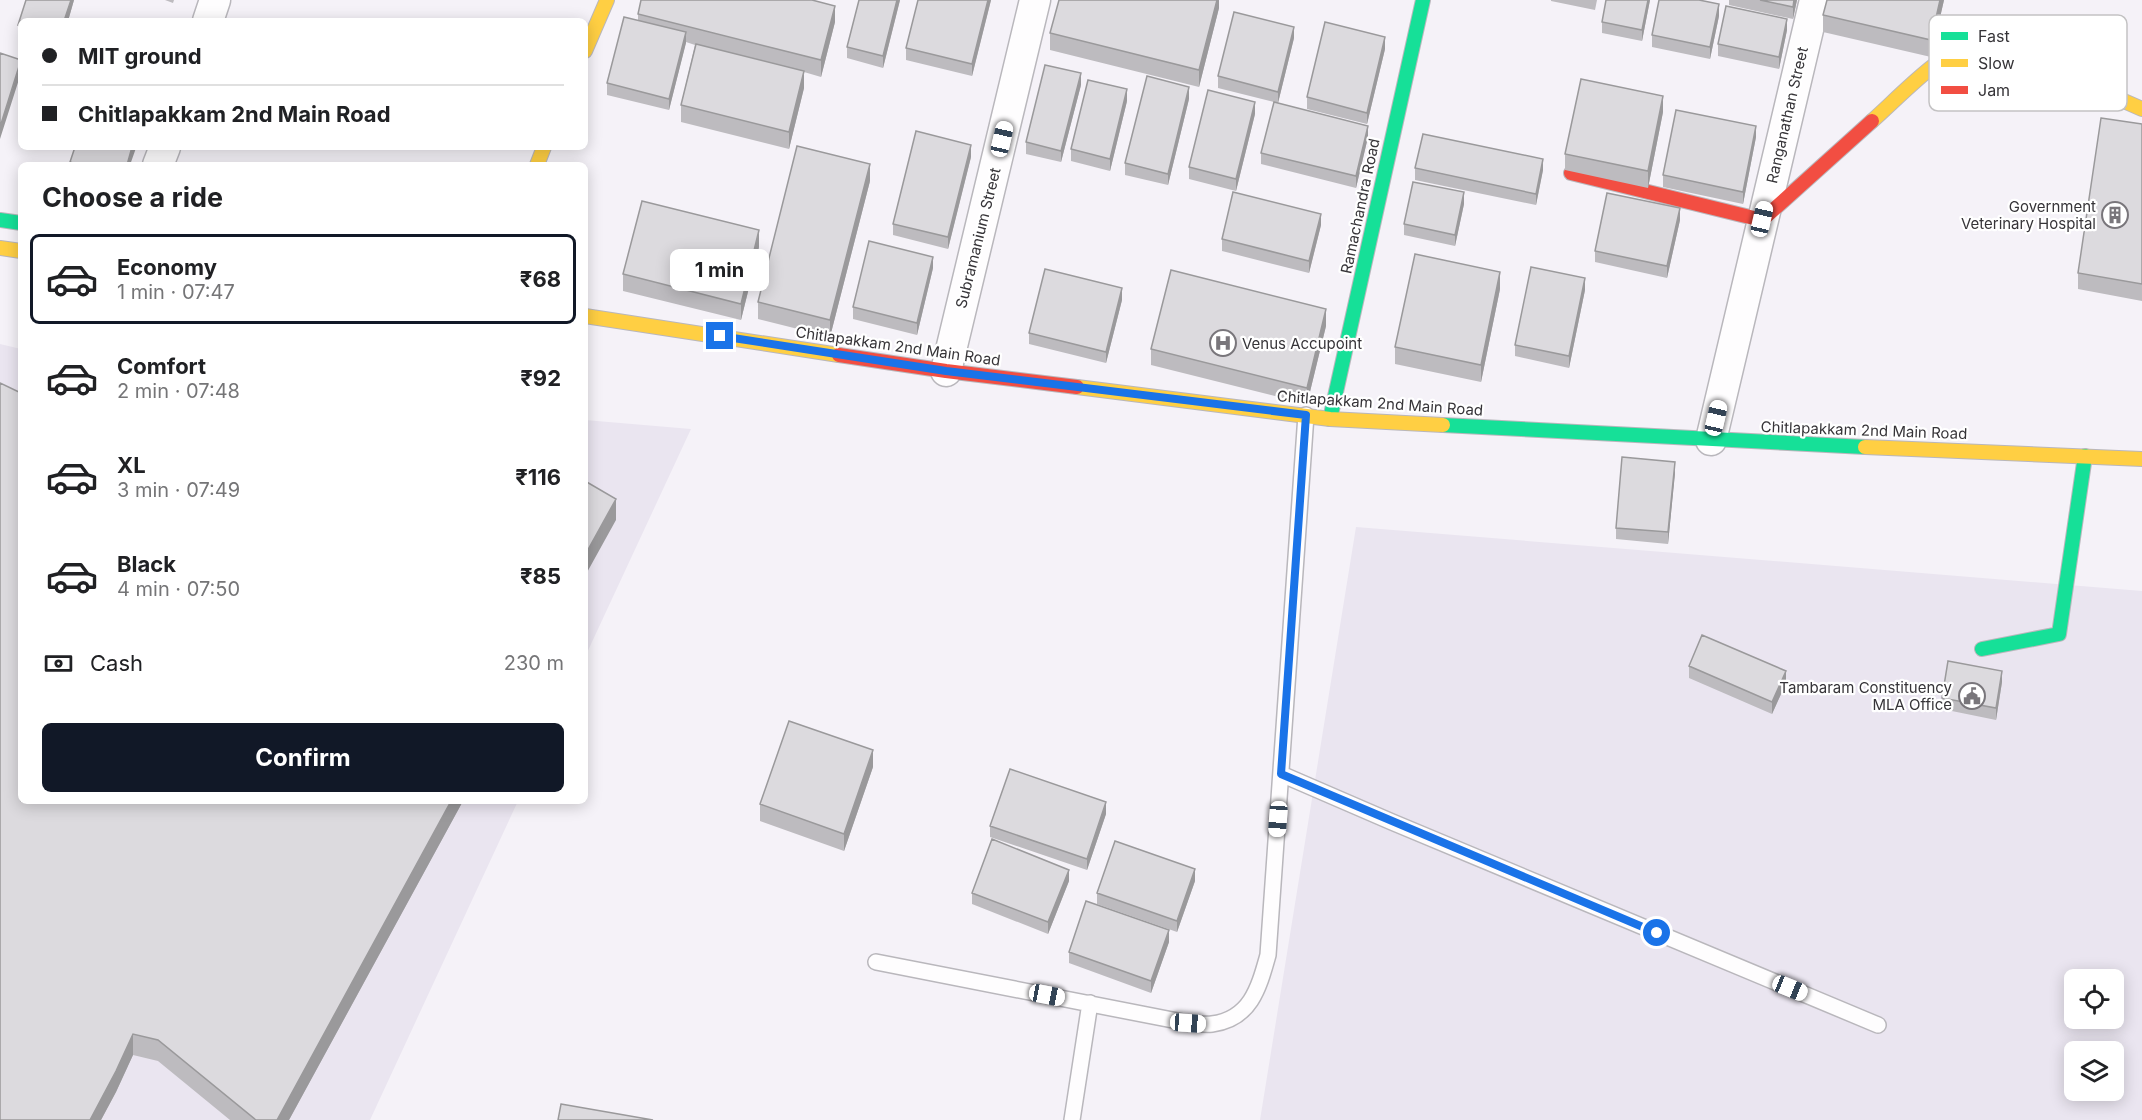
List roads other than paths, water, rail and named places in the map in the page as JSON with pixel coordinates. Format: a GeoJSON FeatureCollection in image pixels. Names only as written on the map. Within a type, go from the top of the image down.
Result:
{"type":"FeatureCollection","features":[{"type":"Feature","properties":{"kind":"main road"},"geometry":{"type":"LineString","coordinates":[[588,44],[607,0]]}},
{"type":"Feature","properties":{"kind":"main road","name":"Ramachandra Road"},"geometry":{"type":"LineString","coordinates":[[1330,418],[1423,0]]}},
{"type":"Feature","properties":{"kind":"main road"},"geometry":{"type":"LineString","coordinates":[[1571,173],[1762,219],[1929,70]]}},
{"type":"Feature","properties":{"kind":"main road"},"geometry":{"type":"LineString","coordinates":[[2127,102],[2142,109]]}},
{"type":"Feature","properties":{"kind":"main road"},"geometry":{"type":"LineString","coordinates":[[0,220],[18,223]]}},
{"type":"Feature","properties":{"kind":"main road"},"geometry":{"type":"LineString","coordinates":[[0,248],[18,251]]}},
{"type":"Feature","properties":{"kind":"main road","name":"Chitlapakkam 2nd Main Road"},"geometry":{"type":"LineString","coordinates":[[588,315],[946,371],[1330,418],[1711,440],[2142,459]]}},
{"type":"Feature","properties":{"kind":"main road"},"geometry":{"type":"LineString","coordinates":[[1982,649],[2059,634],[2085,456]]}},
{"type":"Feature","properties":{"kind":"street"},"geometry":{"type":"LineString","coordinates":[[209,18],[215,0]]}},
{"type":"Feature","properties":{"kind":"street","name":"Subramanium Street"},"geometry":{"type":"LineString","coordinates":[[946,371],[1035,0]]}},
{"type":"Feature","properties":{"kind":"street","name":"Ranganathan Street"},"geometry":{"type":"LineString","coordinates":[[1711,440],[1815,0]]}},
{"type":"Feature","properties":{"kind":"lane"},"geometry":{"type":"LineString","coordinates":[[876,962],[1188,1023],[1212,1024],[1239,1015],[1258,990],[1268,955],[1306,415]]}},
{"type":"Feature","properties":{"kind":"lane"},"geometry":{"type":"LineString","coordinates":[[1281,774],[1878,1025]]}},
{"type":"Feature","properties":{"kind":"lane"},"geometry":{"type":"LineString","coordinates":[[1072,1120],[1090,1003]]}},
{"type":"Feature","properties":{"kind":"place","name":"Government Veterinary Hospital"},"geometry":{"type":"Point","coordinates":[2115,215]}},
{"type":"Feature","properties":{"kind":"place","name":"Venus Accupoint"},"geometry":{"type":"Point","coordinates":[1223,343]}},
{"type":"Feature","properties":{"kind":"place","name":"Tambaram Constituency MLA Office"},"geometry":{"type":"Point","coordinates":[1972,696]}}]}
